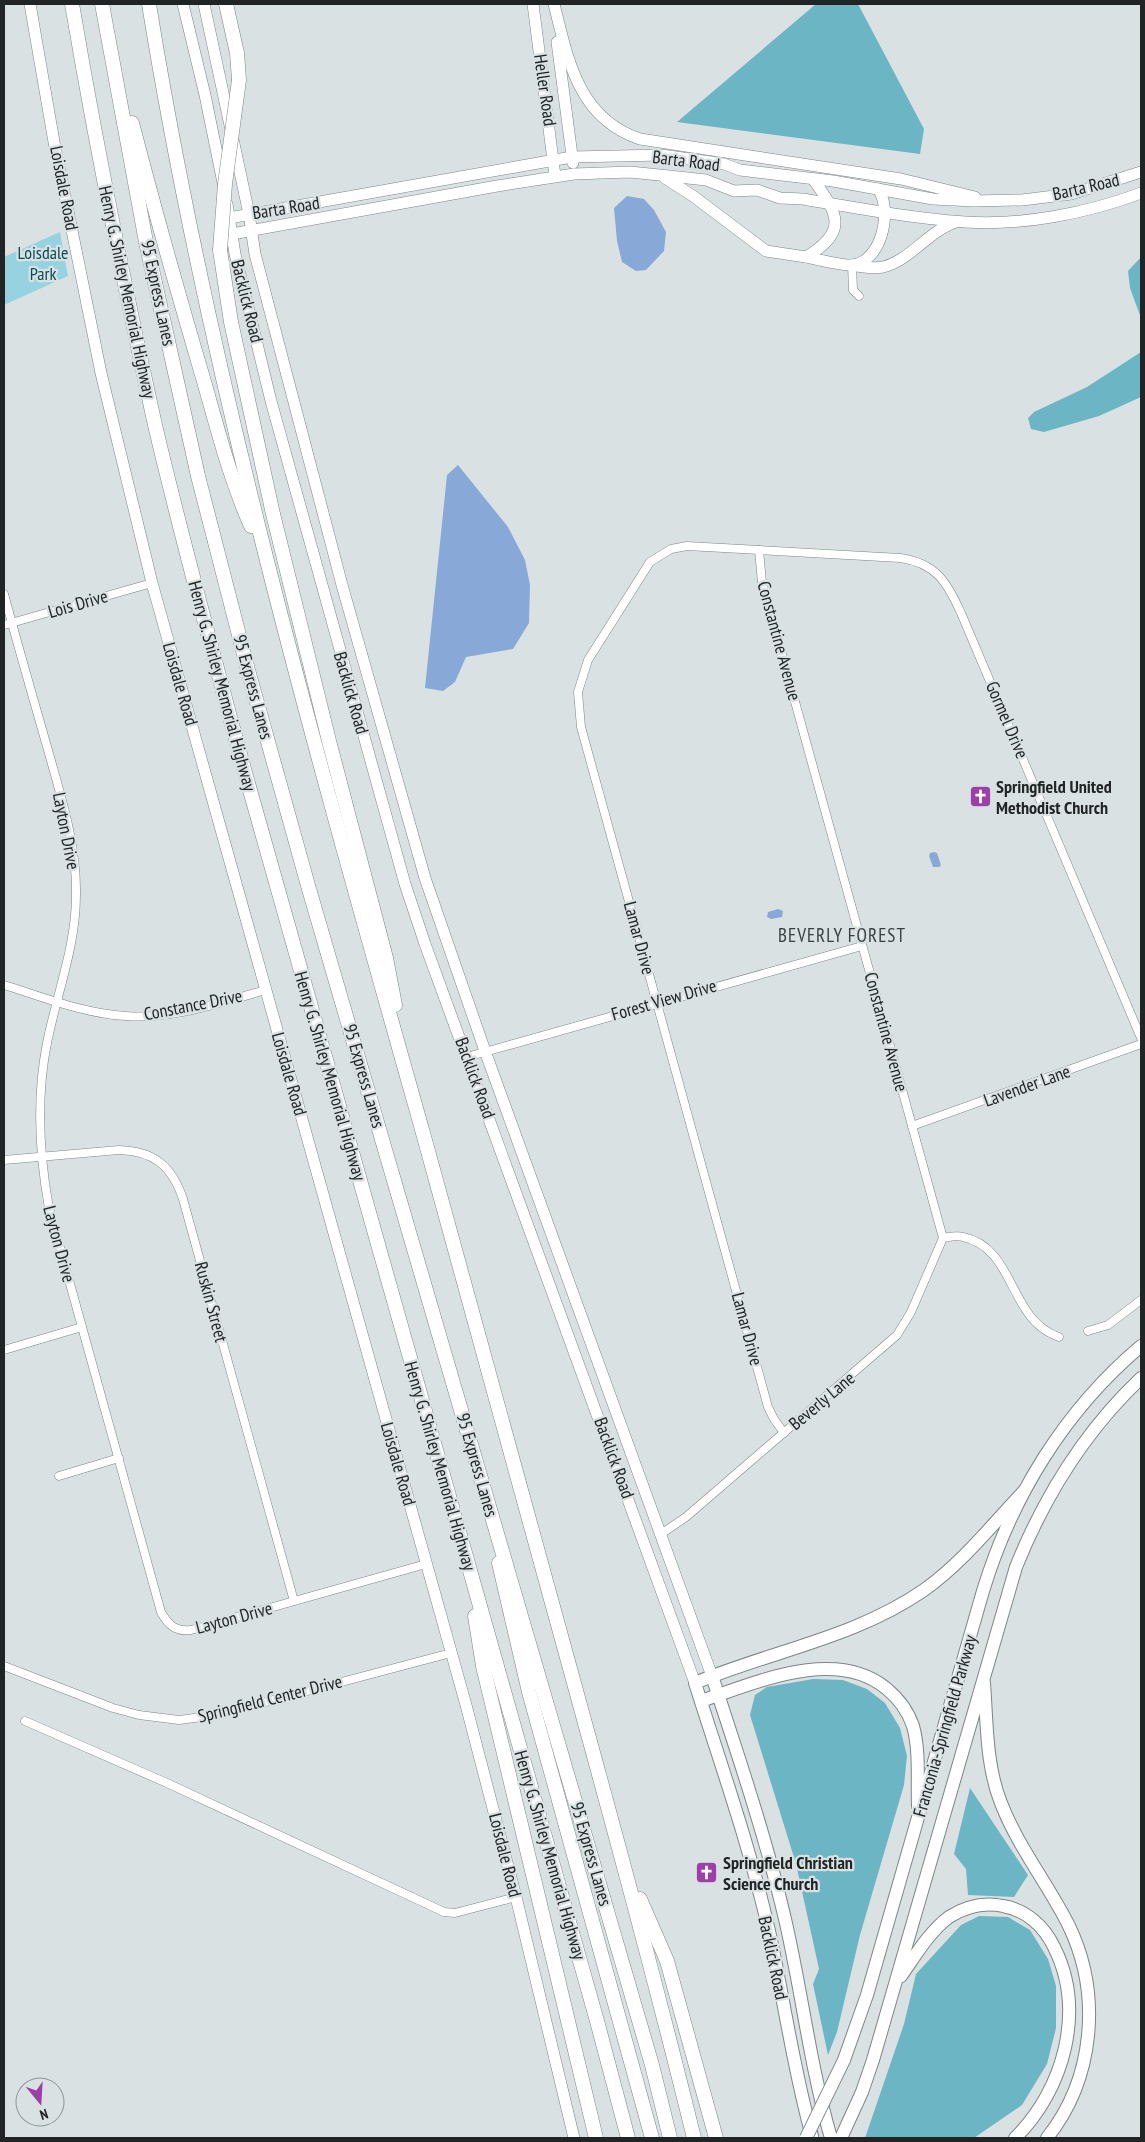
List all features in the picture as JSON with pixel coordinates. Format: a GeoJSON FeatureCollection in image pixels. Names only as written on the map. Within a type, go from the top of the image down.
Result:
{"type":"FeatureCollection","features":[{"type":"Feature","properties":{"kind":"highway","name":"Henry G. Shirley Memorial Highway"},"geometry":{"type":"LineString","coordinates":[[72,4],[123,277],[156,426],[197,596],[246,778],[597,2021],[628,2138]]}},
{"type":"Feature","properties":{"kind":"highway"},"geometry":{"type":"LineString","coordinates":[[103,4],[152,200],[224,455],[236,494],[266,561]]}},
{"type":"Feature","properties":{"kind":"highway","name":"95 Express Lanes"},"geometry":{"type":"LineString","coordinates":[[103,4],[148,252],[198,476],[248,670],[309,889],[649,2055],[670,2138]]}},
{"type":"Feature","properties":{"kind":"highway"},"geometry":{"type":"LineString","coordinates":[[148,4],[196,257],[235,436],[266,561],[623,1863],[694,2138]]}},
{"type":"Feature","properties":{"kind":"highway"},"geometry":{"type":"LineString","coordinates":[[226,4],[237,53],[239,80],[225,184],[220,250],[231,322],[273,514],[334,760],[388,964],[407,1077]]}},
{"type":"Feature","properties":{"kind":"highway"},"geometry":{"type":"LineString","coordinates":[[490,1511],[503,1588],[529,1692],[652,2138]]}},
{"type":"Feature","properties":{"kind":"highway"},"geometry":{"type":"LineString","coordinates":[[468,1564],[483,1666],[596,2138]]}},
{"type":"Feature","properties":{"kind":"highway"},"geometry":{"type":"LineString","coordinates":[[623,1863],[667,1961],[716,2138]]}},
{"type":"Feature","properties":{"kind":"main road","name":"Loisdale Road"},"geometry":{"type":"LineString","coordinates":[[30,4],[54,142],[101,373],[152,583],[451,1653],[516,1897],[574,2138]]}},
{"type":"Feature","properties":{"kind":"main road","name":"Backlick Road"},"geometry":{"type":"LineString","coordinates":[[183,4],[205,94],[232,234],[271,401],[388,827],[425,944],[701,1701],[761,1899],[772,1945],[798,2084],[812,2138]]}},
{"type":"Feature","properties":{"kind":"main road","name":"Backlick Road"},"geometry":{"type":"LineString","coordinates":[[204,4],[249,214],[255,254],[291,394],[408,820],[445,937],[485,1051],[712,1676],[789,1936],[815,2073],[831,2138]]}},
{"type":"Feature","properties":{"kind":"main road","name":"Heller Road"},"geometry":{"type":"LineString","coordinates":[[533,4],[556,176]]}},
{"type":"Feature","properties":{"kind":"main road","name":"Heller Road"},"geometry":{"type":"LineString","coordinates":[[553,4],[574,174]]}},
{"type":"Feature","properties":{"kind":"main road"},"geometry":{"type":"LineString","coordinates":[[553,4],[572,70],[585,98],[612,125],[631,136],[901,179],[967,194],[986,201]]}},
{"type":"Feature","properties":{"kind":"main road"},"geometry":{"type":"LineString","coordinates":[[643,156],[685,145]]}},
{"type":"Feature","properties":{"kind":"main road","name":"Barta Road"},"geometry":{"type":"LineString","coordinates":[[229,218],[572,157],[662,155],[709,161],[740,170],[813,179],[933,199],[986,201],[1022,200],[1071,194],[1141,172]]}},
{"type":"Feature","properties":{"kind":"main road","name":"Barta Road"},"geometry":{"type":"LineString","coordinates":[[232,234],[574,174],[630,172],[706,180],[734,191],[757,190],[780,198],[803,198],[885,212],[960,221],[1024,220],[1061,216],[1121,201],[1141,193]]}},
{"type":"Feature","properties":{"kind":"main road"},"geometry":{"type":"LineString","coordinates":[[659,175],[693,196],[766,251],[852,266],[881,268],[895,263],[944,226],[960,221]]}},
{"type":"Feature","properties":{"kind":"main road"},"geometry":{"type":"LineString","coordinates":[[806,257],[824,245],[833,233],[835,220],[830,203],[813,179]]}},
{"type":"Feature","properties":{"kind":"main road"},"geometry":{"type":"LineString","coordinates":[[852,266],[866,259],[875,250],[881,236],[885,212],[884,196],[878,189]]}},
{"type":"Feature","properties":{"kind":"main road","name":"Franconia-Springfield Parkway"},"geometry":{"type":"LineString","coordinates":[[806,2138],[844,2060],[867,1995],[989,1573],[1008,1523],[1024,1491],[1073,1417],[1108,1377],[1141,1346]]}},
{"type":"Feature","properties":{"kind":"main road","name":"Franconia-Springfield Parkway"},"geometry":{"type":"LineString","coordinates":[[841,2138],[856,2106],[873,2060],[1010,1584],[1037,1518],[1053,1488],[1082,1444],[1104,1417],[1141,1378]]}},
{"type":"Feature","properties":{"kind":"main road"},"geometry":{"type":"LineString","coordinates":[[695,1683],[736,1666],[836,1635],[868,1622],[899,1605],[925,1589],[949,1569],[1024,1491]]}},
{"type":"Feature","properties":{"kind":"main road"},"geometry":{"type":"LineString","coordinates":[[701,1701],[783,1675],[821,1669],[849,1671],[880,1683],[899,1700],[912,1725],[916,1743],[919,1818]]}},
{"type":"Feature","properties":{"kind":"main road"},"geometry":{"type":"LineString","coordinates":[[984,1674],[991,1762],[997,1792],[1010,1824],[1062,1914],[1074,1939],[1083,1963],[1088,1990],[1089,2027],[1082,2068],[1065,2110],[1046,2138]]}},
{"type":"Feature","properties":{"kind":"main road"},"geometry":{"type":"LineString","coordinates":[[761,1899],[778,1894]]}},
{"type":"Feature","properties":{"kind":"main road"},"geometry":{"type":"LineString","coordinates":[[895,1984],[937,1928],[949,1917],[962,1910],[984,1905],[1009,1907],[1031,1918],[1043,1930],[1053,1944],[1064,1972],[1069,2000],[1068,2031],[1052,2086],[1033,2118],[1015,2138]]}},
{"type":"Feature","properties":{"kind":"street"},"geometry":{"type":"LineString","coordinates":[[852,266],[853,290],[858,296]]}},
{"type":"Feature","properties":{"kind":"street","name":"Lamar Drive"},"geometry":{"type":"LineString","coordinates":[[759,550],[688,546],[671,549],[656,557],[643,570],[595,648],[580,682],[578,702],[581,727],[768,1407],[784,1433]]}},
{"type":"Feature","properties":{"kind":"street","name":"Constantine Avenue"},"geometry":{"type":"LineString","coordinates":[[759,550],[762,582],[943,1238]]}},
{"type":"Feature","properties":{"kind":"street","name":"Gormel Drive"},"geometry":{"type":"LineString","coordinates":[[759,550],[912,560],[929,567],[945,582],[961,613],[1141,1038]]}},
{"type":"Feature","properties":{"kind":"street","name":"Lois Drive"},"geometry":{"type":"LineString","coordinates":[[8,624],[152,583]]}},
{"type":"Feature","properties":{"kind":"street","name":"Layton Drive"},"geometry":{"type":"LineString","coordinates":[[4,594],[8,624],[65,813],[74,860],[76,894],[74,931],[69,961],[47,1042],[41,1084],[39,1119],[49,1208],[161,1612],[169,1625],[179,1630],[191,1630],[426,1564]]}},
{"type":"Feature","properties":{"kind":"street","name":"Forest View Drive"},"geometry":{"type":"LineString","coordinates":[[467,1056],[862,946]]}},
{"type":"Feature","properties":{"kind":"street","name":"Constance Drive"},"geometry":{"type":"LineString","coordinates":[[4,984],[104,1014],[126,1016],[149,1016],[188,1010],[266,990]]}},
{"type":"Feature","properties":{"kind":"street","name":"Lavender Lane"},"geometry":{"type":"LineString","coordinates":[[912,1126],[1141,1044]]}},
{"type":"Feature","properties":{"kind":"street","name":"Ruskin Street"},"geometry":{"type":"LineString","coordinates":[[4,1160],[133,1150],[157,1159],[175,1179],[183,1199],[294,1601]]}},
{"type":"Feature","properties":{"kind":"street"},"geometry":{"type":"LineString","coordinates":[[943,1238],[962,1236],[983,1247],[999,1262],[1029,1316],[1043,1330],[1060,1337]]}},
{"type":"Feature","properties":{"kind":"street","name":"Beverly Lane"},"geometry":{"type":"LineString","coordinates":[[661,1534],[686,1517],[897,1335],[911,1312],[943,1238]]}},
{"type":"Feature","properties":{"kind":"street"},"geometry":{"type":"LineString","coordinates":[[1088,1331],[1108,1325],[1141,1300]]}},
{"type":"Feature","properties":{"kind":"street"},"geometry":{"type":"LineString","coordinates":[[4,1350],[82,1327]]}},
{"type":"Feature","properties":{"kind":"street"},"geometry":{"type":"LineString","coordinates":[[59,1476],[119,1458]]}},
{"type":"Feature","properties":{"kind":"street","name":"Springfield Center Drive"},"geometry":{"type":"LineString","coordinates":[[4,1666],[113,1708],[139,1715],[179,1720],[217,1715],[451,1653]]}},
{"type":"Feature","properties":{"kind":"street"},"geometry":{"type":"LineString","coordinates":[[24,1721],[167,1783],[444,1912],[456,1913],[516,1897]]}},
{"type":"Feature","properties":{"kind":"green space","name":"Loisdale Park"},"geometry":{"type":"Polygon","coordinates":[[[60,232],[68,276],[4,305],[4,257],[60,232]]]}},
{"type":"Feature","properties":{"kind":"shaded area"},"geometry":{"type":"Polygon","coordinates":[[[816,4],[858,4],[924,129],[920,154],[677,122],[816,4]]]}},
{"type":"Feature","properties":{"kind":"shaded area"},"geometry":{"type":"Polygon","coordinates":[[[627,196],[644,199],[654,210],[666,232],[664,251],[646,270],[636,271],[622,262],[617,241],[614,208],[627,196]]]}},
{"type":"Feature","properties":{"kind":"shaded area"},"geometry":{"type":"Polygon","coordinates":[[[1141,257],[1141,318],[1130,288],[1128,271],[1141,257]]]}},
{"type":"Feature","properties":{"kind":"shaded area"},"geometry":{"type":"Polygon","coordinates":[[[1141,352],[1141,397],[1099,416],[1044,432],[1031,429],[1028,418],[1034,412],[1087,387],[1141,352]]]}},
{"type":"Feature","properties":{"kind":"shaded area"},"geometry":{"type":"Polygon","coordinates":[[[458,465],[508,527],[525,560],[530,585],[529,623],[513,649],[466,657],[455,682],[443,691],[425,688],[447,475],[458,465]]]}},
{"type":"Feature","properties":{"kind":"shaded area"},"geometry":{"type":"Polygon","coordinates":[[[930,853],[937,853],[941,865],[939,867],[933,867],[929,856],[930,853]]]}},
{"type":"Feature","properties":{"kind":"shaded area"},"geometry":{"type":"Polygon","coordinates":[[[778,909],[783,911],[782,917],[771,919],[767,917],[768,912],[778,909]]]}},
{"type":"Feature","properties":{"kind":"shaded area"},"geometry":{"type":"Polygon","coordinates":[[[813,1679],[843,1680],[867,1689],[885,1703],[900,1728],[907,1756],[904,1785],[860,1935],[837,2032],[828,2055],[813,1984],[819,1969],[796,1864],[750,1715],[755,1695],[767,1687],[813,1679]]]}},
{"type":"Feature","properties":{"kind":"shaded area"},"geometry":{"type":"Polygon","coordinates":[[[970,1788],[1028,1875],[1014,1897],[968,1895],[966,1869],[954,1854],[970,1788]]]}},
{"type":"Feature","properties":{"kind":"shaded area"},"geometry":{"type":"Polygon","coordinates":[[[979,1916],[1008,1917],[1030,1930],[1048,1959],[1056,1986],[1056,2028],[1047,2064],[1022,2105],[974,2138],[865,2138],[904,2024],[916,1974],[961,1925],[979,1916]]]}},
{"type":"Feature","properties":{"kind":"place","name":"Springfield United Methodist Church"},"geometry":{"type":"Point","coordinates":[980,797]}},
{"type":"Feature","properties":{"kind":"place","name":"Springfield Christian Science Church"},"geometry":{"type":"Point","coordinates":[707,1873]}},
{"type":"Feature","properties":{"kind":"district","name":"BEVERLY FOREST"},"geometry":{"type":"Point","coordinates":[842,935]}}]}
